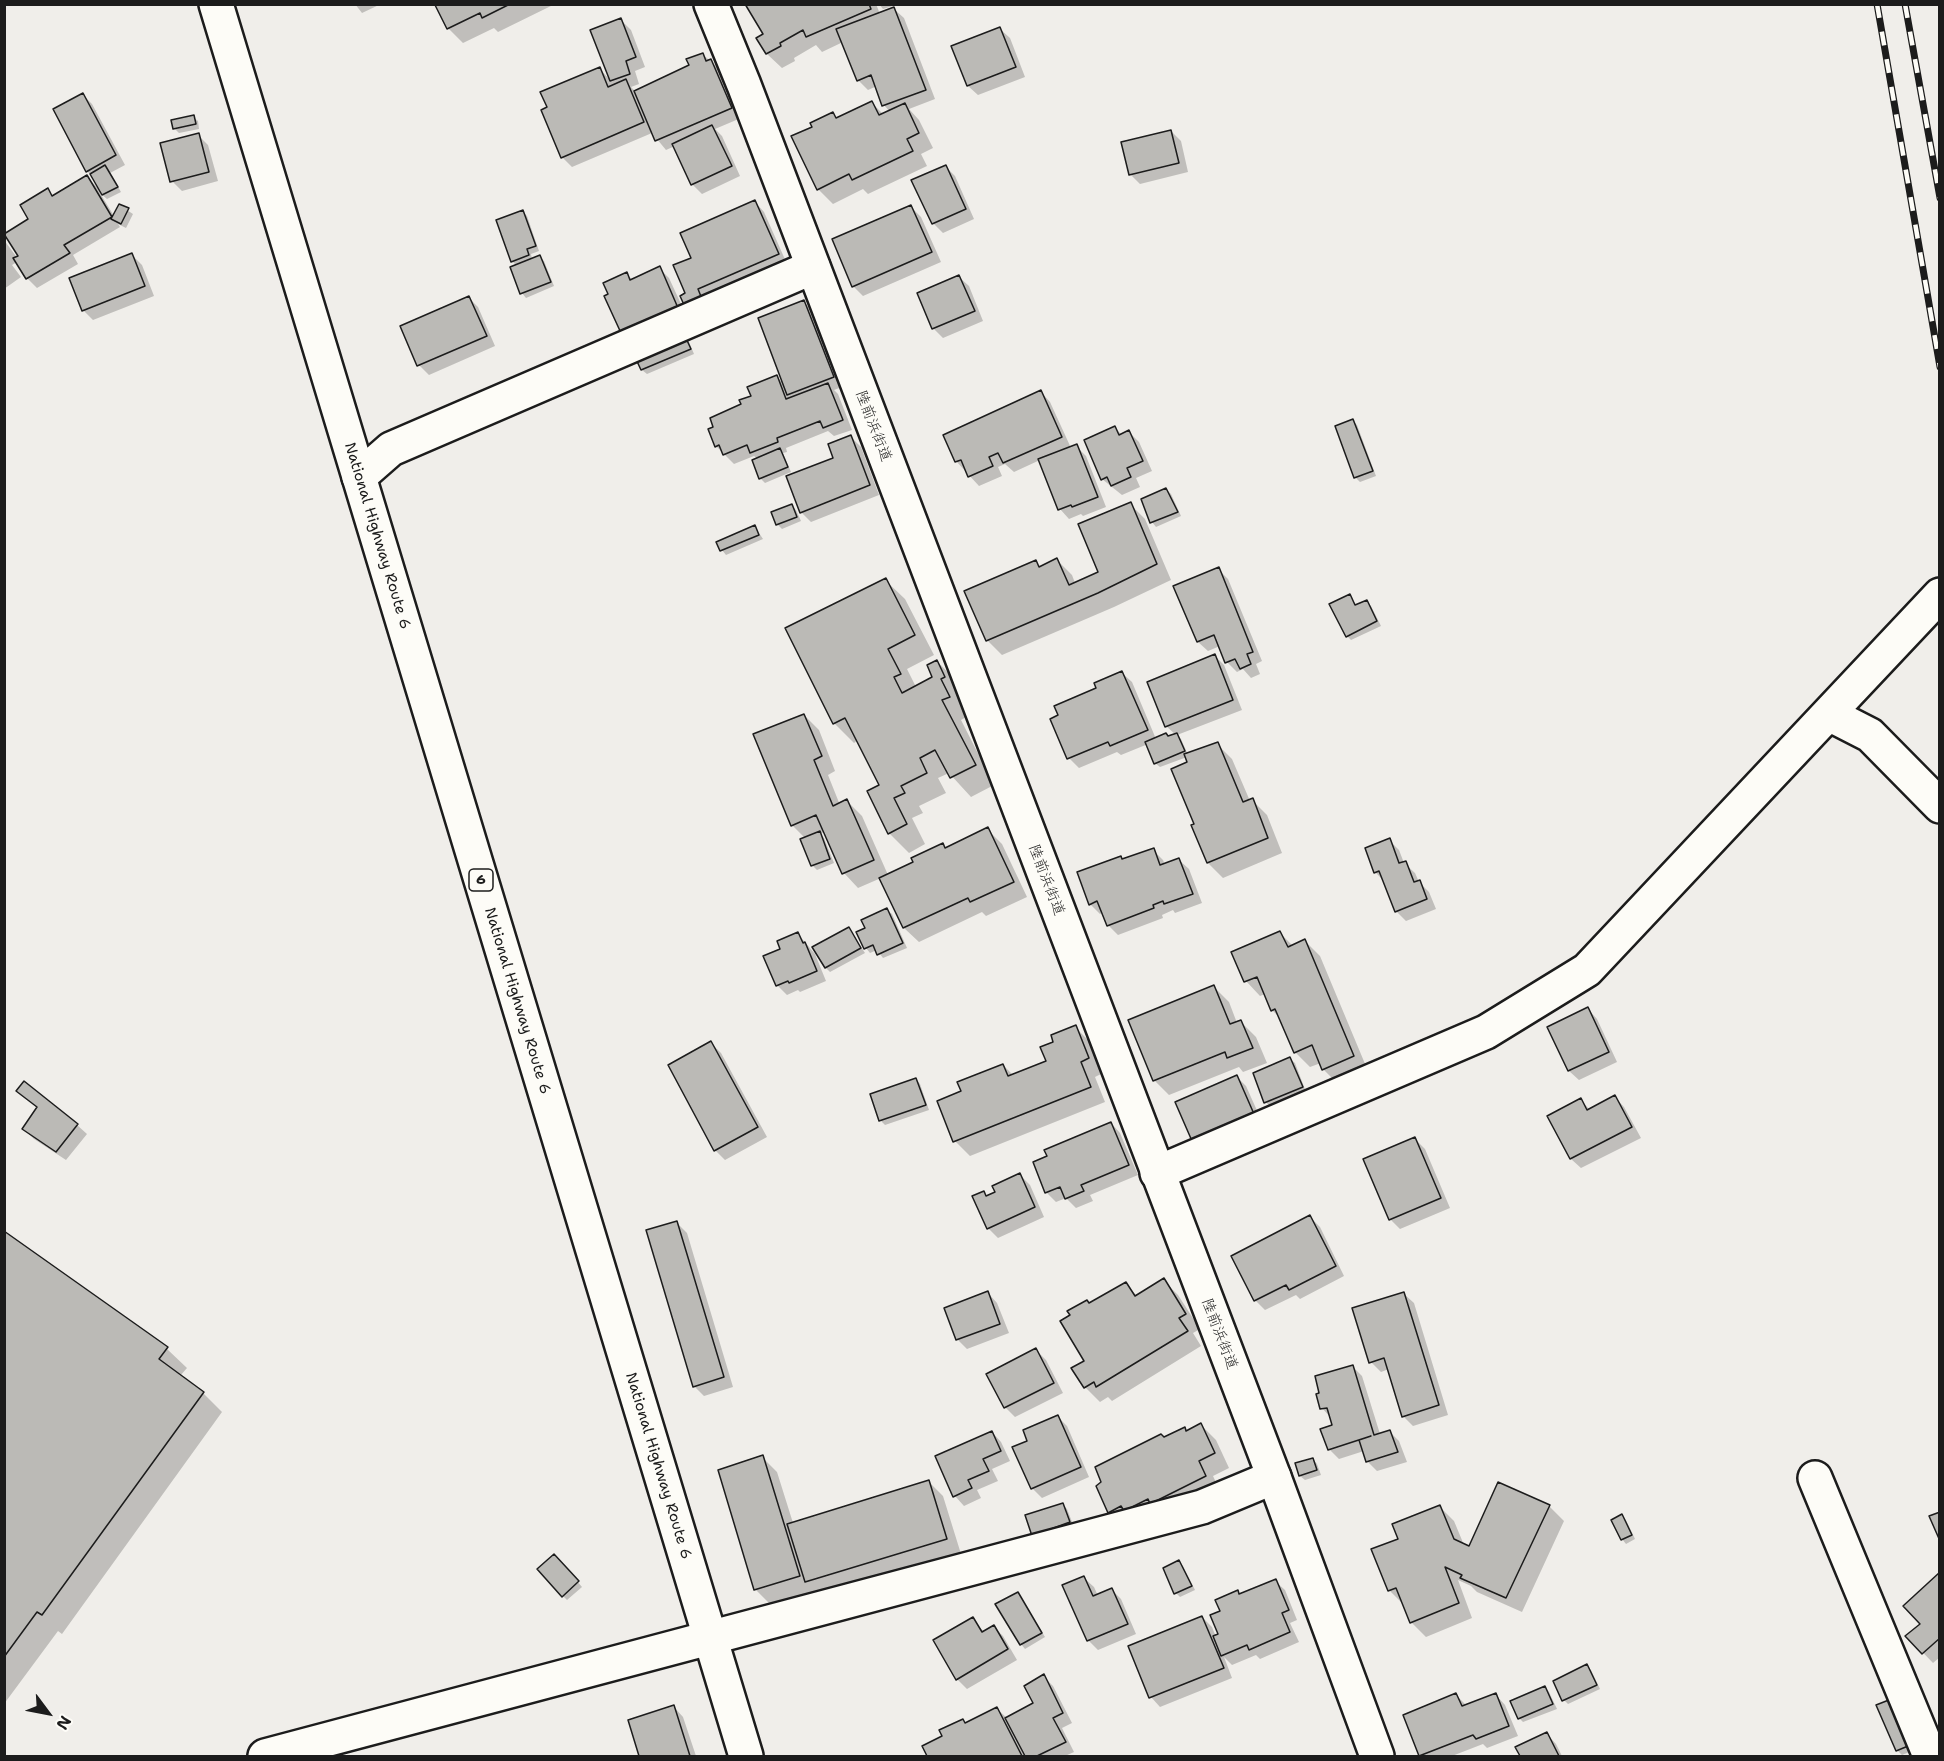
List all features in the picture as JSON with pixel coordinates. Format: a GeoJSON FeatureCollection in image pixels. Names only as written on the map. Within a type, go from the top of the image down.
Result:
{"type":"FeatureCollection","features":[{"type":"Feature","properties":{"kind":"main road","name":"National Highway Route 6"},"geometry":{"type":"LineString","coordinates":[[216,4],[746,1756]]}},
{"type":"Feature","properties":{"kind":"main road","name":"陸前浜街道"},"geometry":{"type":"LineString","coordinates":[[711,4],[1274,1477],[1377,1756]]}},
{"type":"Feature","properties":{"kind":"main road"},"geometry":{"type":"LineString","coordinates":[[359,477],[391,449],[813,267]]}},
{"type":"Feature","properties":{"kind":"main road"},"geometry":{"type":"LineString","coordinates":[[1158,1173],[1486,1032],[1587,970],[1940,595]]}},
{"type":"Feature","properties":{"kind":"main road"},"geometry":{"type":"LineString","coordinates":[[1829,714],[1870,735],[1940,806]]}},
{"type":"Feature","properties":{"kind":"main road"},"geometry":{"type":"LineString","coordinates":[[265,1756],[1202,1507],[1274,1477]]}},
{"type":"Feature","properties":{"kind":"main road"},"geometry":{"type":"LineString","coordinates":[[1815,1478],[1930,1756]]}},
{"type":"Feature","properties":{"kind":"building"},"geometry":{"type":"Polygon","coordinates":[[[510,4],[482,18],[480,13],[447,29],[435,5],[510,4]]]}},
{"type":"Feature","properties":{"kind":"building"},"geometry":{"type":"Polygon","coordinates":[[[745,4],[869,4],[871,9],[806,37],[803,30],[766,54],[756,38],[763,34],[745,4]]]}},
{"type":"Feature","properties":{"kind":"building"},"geometry":{"type":"Polygon","coordinates":[[[894,7],[926,90],[882,106],[871,75],[857,81],[836,29],[894,7]]]}},
{"type":"Feature","properties":{"kind":"building"},"geometry":{"type":"Polygon","coordinates":[[[621,18],[636,57],[626,61],[630,74],[610,81],[590,30],[621,18]]]}},
{"type":"Feature","properties":{"kind":"building"},"geometry":{"type":"Polygon","coordinates":[[[1000,27],[1016,67],[967,86],[951,46],[1000,27]]]}},
{"type":"Feature","properties":{"kind":"building"},"geometry":{"type":"Polygon","coordinates":[[[703,53],[706,61],[711,59],[732,108],[655,141],[634,91],[689,65],[686,59],[703,53]]]}},
{"type":"Feature","properties":{"kind":"building"},"geometry":{"type":"Polygon","coordinates":[[[600,67],[608,87],[626,79],[644,122],[561,158],[541,110],[547,107],[540,92],[600,67]]]}},
{"type":"Feature","properties":{"kind":"building"},"geometry":{"type":"Polygon","coordinates":[[[83,93],[116,155],[86,172],[53,109],[83,93]]]}},
{"type":"Feature","properties":{"kind":"building"},"geometry":{"type":"Polygon","coordinates":[[[872,101],[879,115],[905,103],[919,133],[907,139],[913,151],[852,180],[849,174],[817,190],[791,136],[812,127],[810,123],[833,112],[836,118],[872,101]]]}},
{"type":"Feature","properties":{"kind":"building"},"geometry":{"type":"Polygon","coordinates":[[[194,115],[196,124],[173,129],[171,120],[194,115]]]}},
{"type":"Feature","properties":{"kind":"building"},"geometry":{"type":"Polygon","coordinates":[[[712,125],[732,166],[691,185],[672,144],[712,125]]]}},
{"type":"Feature","properties":{"kind":"building"},"geometry":{"type":"Polygon","coordinates":[[[1171,130],[1179,163],[1129,175],[1121,142],[1171,130]]]}},
{"type":"Feature","properties":{"kind":"building"},"geometry":{"type":"Polygon","coordinates":[[[199,133],[209,172],[170,182],[160,143],[199,133]]]}},
{"type":"Feature","properties":{"kind":"building"},"geometry":{"type":"Polygon","coordinates":[[[105,165],[118,187],[102,195],[90,174],[105,165]]]}},
{"type":"Feature","properties":{"kind":"building"},"geometry":{"type":"Polygon","coordinates":[[[946,165],[966,209],[932,224],[911,180],[946,165]]]}},
{"type":"Feature","properties":{"kind":"building"},"geometry":{"type":"Polygon","coordinates":[[[87,175],[112,217],[64,245],[70,253],[26,279],[13,258],[18,256],[4,234],[28,219],[20,205],[48,188],[52,196],[87,175]]]}},
{"type":"Feature","properties":{"kind":"building"},"geometry":{"type":"Polygon","coordinates":[[[755,200],[779,254],[698,289],[702,299],[685,307],[680,296],[685,293],[673,265],[691,258],[680,233],[755,200]]]}},
{"type":"Feature","properties":{"kind":"building"},"geometry":{"type":"Polygon","coordinates":[[[119,204],[129,208],[121,224],[111,219],[119,204]]]}},
{"type":"Feature","properties":{"kind":"building"},"geometry":{"type":"Polygon","coordinates":[[[911,205],[932,252],[852,287],[832,239],[911,205]]]}},
{"type":"Feature","properties":{"kind":"building"},"geometry":{"type":"Polygon","coordinates":[[[523,210],[536,246],[527,249],[529,255],[511,262],[496,220],[523,210]]]}},
{"type":"Feature","properties":{"kind":"building"},"geometry":{"type":"Polygon","coordinates":[[[132,253],[145,286],[82,311],[69,278],[132,253]]]}},
{"type":"Feature","properties":{"kind":"building"},"geometry":{"type":"Polygon","coordinates":[[[540,255],[551,282],[520,294],[510,267],[540,255]]]}},
{"type":"Feature","properties":{"kind":"building"},"geometry":{"type":"Polygon","coordinates":[[[660,266],[678,308],[621,333],[604,296],[608,294],[603,283],[627,272],[630,280],[660,266]]]}},
{"type":"Feature","properties":{"kind":"building"},"geometry":{"type":"Polygon","coordinates":[[[959,275],[975,311],[932,329],[917,293],[959,275]]]}},
{"type":"Feature","properties":{"kind":"building"},"geometry":{"type":"Polygon","coordinates":[[[469,296],[487,336],[417,366],[400,326],[469,296]]]}},
{"type":"Feature","properties":{"kind":"building"},"geometry":{"type":"Polygon","coordinates":[[[804,300],[834,377],[787,395],[758,318],[804,300]]]}},
{"type":"Feature","properties":{"kind":"building"},"geometry":{"type":"Polygon","coordinates":[[[685,336],[691,349],[641,370],[635,357],[685,336]]]}},
{"type":"Feature","properties":{"kind":"building"},"geometry":{"type":"Polygon","coordinates":[[[777,375],[786,399],[828,383],[843,420],[823,428],[820,421],[777,438],[778,442],[750,453],[747,445],[723,455],[719,445],[715,447],[708,429],[713,427],[710,418],[741,404],[739,400],[751,396],[747,387],[777,375]]]}},
{"type":"Feature","properties":{"kind":"building"},"geometry":{"type":"Polygon","coordinates":[[[1041,390],[1062,437],[1003,463],[998,453],[989,457],[993,466],[968,477],[961,460],[955,462],[943,435],[1041,390]]]}},
{"type":"Feature","properties":{"kind":"building"},"geometry":{"type":"Polygon","coordinates":[[[1353,419],[1373,471],[1354,478],[1335,426],[1353,419]]]}},
{"type":"Feature","properties":{"kind":"building"},"geometry":{"type":"Polygon","coordinates":[[[1115,426],[1119,435],[1129,430],[1143,461],[1127,468],[1131,477],[1111,486],[1107,477],[1101,480],[1084,440],[1115,426]]]}},
{"type":"Feature","properties":{"kind":"building"},"geometry":{"type":"Polygon","coordinates":[[[851,435],[870,485],[800,513],[786,476],[833,458],[828,444],[851,435]]]}},
{"type":"Feature","properties":{"kind":"building"},"geometry":{"type":"Polygon","coordinates":[[[1077,444],[1098,497],[1058,510],[1038,459],[1077,444]]]}},
{"type":"Feature","properties":{"kind":"building"},"geometry":{"type":"Polygon","coordinates":[[[780,448],[788,467],[759,479],[752,460],[780,448]]]}},
{"type":"Feature","properties":{"kind":"building"},"geometry":{"type":"Polygon","coordinates":[[[1166,488],[1178,512],[1150,523],[1141,499],[1166,488]]]}},
{"type":"Feature","properties":{"kind":"building"},"geometry":{"type":"Polygon","coordinates":[[[1131,502],[1157,564],[1098,593],[986,641],[964,591],[1036,560],[1039,567],[1057,558],[1069,585],[1098,572],[1078,524],[1131,502]]]}},
{"type":"Feature","properties":{"kind":"building"},"geometry":{"type":"Polygon","coordinates":[[[792,504],[797,517],[776,525],[771,512],[792,504]]]}},
{"type":"Feature","properties":{"kind":"building"},"geometry":{"type":"Polygon","coordinates":[[[755,525],[759,535],[720,551],[716,542],[755,525]]]}},
{"type":"Feature","properties":{"kind":"building"},"geometry":{"type":"Polygon","coordinates":[[[1219,567],[1253,652],[1247,654],[1251,664],[1240,669],[1235,659],[1225,663],[1214,635],[1197,642],[1173,586],[1219,567]]]}},
{"type":"Feature","properties":{"kind":"building"},"geometry":{"type":"Polygon","coordinates":[[[886,578],[915,635],[888,649],[901,674],[894,677],[902,693],[932,677],[927,665],[937,660],[945,677],[941,679],[950,697],[942,700],[976,765],[950,778],[935,750],[920,758],[927,773],[901,786],[905,793],[894,798],[907,824],[888,834],[867,791],[879,785],[845,718],[833,724],[785,628],[886,578]]]}},
{"type":"Feature","properties":{"kind":"building"},"geometry":{"type":"Polygon","coordinates":[[[1350,594],[1355,605],[1367,600],[1377,621],[1346,637],[1329,604],[1350,594]]]}},
{"type":"Feature","properties":{"kind":"building"},"geometry":{"type":"Polygon","coordinates":[[[1215,654],[1233,700],[1165,727],[1147,682],[1215,654]]]}},
{"type":"Feature","properties":{"kind":"building"},"geometry":{"type":"Polygon","coordinates":[[[1122,671],[1148,730],[1110,746],[1108,742],[1067,759],[1050,719],[1058,715],[1054,706],[1096,688],[1094,683],[1122,671]]]}},
{"type":"Feature","properties":{"kind":"building"},"geometry":{"type":"Polygon","coordinates":[[[804,714],[822,756],[814,760],[833,806],[847,799],[874,860],[842,874],[816,815],[791,826],[753,734],[804,714]]]}},
{"type":"Feature","properties":{"kind":"building"},"geometry":{"type":"Polygon","coordinates":[[[1166,733],[1168,736],[1177,733],[1185,751],[1154,764],[1145,742],[1166,733]]]}},
{"type":"Feature","properties":{"kind":"building"},"geometry":{"type":"Polygon","coordinates":[[[1218,742],[1243,802],[1253,798],[1268,838],[1207,863],[1191,825],[1194,824],[1171,769],[1187,762],[1184,754],[1218,742]]]}},
{"type":"Feature","properties":{"kind":"building"},"geometry":{"type":"Polygon","coordinates":[[[988,827],[1014,882],[970,902],[968,898],[903,928],[879,878],[913,862],[911,858],[943,843],[945,848],[988,827]]]}},
{"type":"Feature","properties":{"kind":"building"},"geometry":{"type":"Polygon","coordinates":[[[820,831],[830,859],[811,866],[800,839],[820,831]]]}},
{"type":"Feature","properties":{"kind":"building"},"geometry":{"type":"Polygon","coordinates":[[[1390,838],[1399,863],[1406,861],[1414,882],[1420,880],[1427,899],[1395,912],[1379,871],[1374,873],[1365,848],[1390,838]]]}},
{"type":"Feature","properties":{"kind":"building"},"geometry":{"type":"Polygon","coordinates":[[[1154,848],[1160,865],[1179,858],[1193,894],[1164,904],[1163,901],[1153,905],[1154,908],[1107,926],[1097,901],[1089,905],[1077,872],[1121,856],[1122,859],[1154,848]]]}},
{"type":"Feature","properties":{"kind":"building"},"geometry":{"type":"Polygon","coordinates":[[[887,908],[903,943],[877,955],[873,945],[864,949],[856,932],[865,928],[861,920],[887,908]]]}},
{"type":"Feature","properties":{"kind":"building"},"geometry":{"type":"Polygon","coordinates":[[[849,927],[861,948],[825,968],[812,947],[849,927]]]}},
{"type":"Feature","properties":{"kind":"building"},"geometry":{"type":"Polygon","coordinates":[[[1280,931],[1288,947],[1305,939],[1354,1056],[1322,1070],[1312,1045],[1294,1053],[1275,1009],[1271,1011],[1257,977],[1244,982],[1231,952],[1280,931]]]}},
{"type":"Feature","properties":{"kind":"building"},"geometry":{"type":"Polygon","coordinates":[[[798,932],[803,943],[805,942],[817,971],[776,986],[763,956],[780,949],[777,941],[798,932]]]}},
{"type":"Feature","properties":{"kind":"building"},"geometry":{"type":"Polygon","coordinates":[[[1214,985],[1230,1024],[1241,1020],[1253,1048],[1227,1058],[1225,1052],[1153,1081],[1128,1020],[1214,985]]]}},
{"type":"Feature","properties":{"kind":"building"},"geometry":{"type":"Polygon","coordinates":[[[1588,1007],[1609,1052],[1568,1071],[1547,1027],[1588,1007]]]}},
{"type":"Feature","properties":{"kind":"building"},"geometry":{"type":"Polygon","coordinates":[[[1076,1025],[1089,1058],[1081,1062],[1091,1087],[953,1142],[937,1101],[961,1091],[957,1082],[1003,1064],[1008,1076],[1046,1061],[1040,1047],[1053,1042],[1051,1035],[1076,1025]]]}},
{"type":"Feature","properties":{"kind":"building"},"geometry":{"type":"Polygon","coordinates":[[[711,1041],[758,1127],[714,1151],[668,1065],[711,1041]]]}},
{"type":"Feature","properties":{"kind":"building"},"geometry":{"type":"Polygon","coordinates":[[[1290,1057],[1303,1087],[1264,1103],[1253,1073],[1290,1057]]]}},
{"type":"Feature","properties":{"kind":"building"},"geometry":{"type":"Polygon","coordinates":[[[1237,1075],[1254,1114],[1192,1141],[1175,1102],[1237,1075]]]}},
{"type":"Feature","properties":{"kind":"building"},"geometry":{"type":"Polygon","coordinates":[[[916,1078],[926,1105],[879,1121],[870,1094],[916,1078]]]}},
{"type":"Feature","properties":{"kind":"building"},"geometry":{"type":"Polygon","coordinates":[[[24,1081],[78,1124],[56,1152],[22,1129],[37,1107],[16,1091],[24,1081]]]}},
{"type":"Feature","properties":{"kind":"building"},"geometry":{"type":"Polygon","coordinates":[[[1615,1095],[1632,1127],[1570,1159],[1547,1116],[1581,1098],[1587,1110],[1615,1095]]]}},
{"type":"Feature","properties":{"kind":"building"},"geometry":{"type":"Polygon","coordinates":[[[1111,1122],[1129,1165],[1081,1185],[1084,1191],[1065,1199],[1060,1187],[1045,1193],[1033,1162],[1047,1156],[1044,1150],[1111,1122]]]}},
{"type":"Feature","properties":{"kind":"building"},"geometry":{"type":"Polygon","coordinates":[[[1415,1137],[1441,1198],[1389,1220],[1363,1159],[1415,1137]]]}},
{"type":"Feature","properties":{"kind":"building"},"geometry":{"type":"Polygon","coordinates":[[[1020,1173],[1035,1207],[987,1229],[972,1196],[984,1191],[986,1196],[995,1192],[992,1186],[1020,1173]]]}},
{"type":"Feature","properties":{"kind":"building"},"geometry":{"type":"Polygon","coordinates":[[[1310,1215],[1336,1266],[1289,1290],[1286,1285],[1254,1301],[1231,1256],[1310,1215]]]}},
{"type":"Feature","properties":{"kind":"building"},"geometry":{"type":"Polygon","coordinates":[[[677,1221],[724,1377],[693,1387],[646,1230],[677,1221]]]}},
{"type":"Feature","properties":{"kind":"building"},"geometry":{"type":"Polygon","coordinates":[[[4,1231],[168,1347],[159,1359],[204,1392],[42,1615],[37,1612],[4,1657],[4,1231]]]}},
{"type":"Feature","properties":{"kind":"building"},"geometry":{"type":"Polygon","coordinates":[[[1164,1278],[1186,1314],[1179,1318],[1188,1331],[1096,1387],[1094,1382],[1084,1388],[1071,1368],[1084,1361],[1060,1321],[1070,1315],[1067,1311],[1087,1300],[1089,1303],[1126,1282],[1135,1296],[1164,1278]]]}},
{"type":"Feature","properties":{"kind":"building"},"geometry":{"type":"Polygon","coordinates":[[[988,1291],[1000,1324],[956,1340],[944,1308],[988,1291]]]}},
{"type":"Feature","properties":{"kind":"building"},"geometry":{"type":"Polygon","coordinates":[[[1404,1292],[1439,1405],[1402,1417],[1384,1358],[1369,1363],[1352,1308],[1404,1292]]]}},
{"type":"Feature","properties":{"kind":"building"},"geometry":{"type":"Polygon","coordinates":[[[1036,1348],[1054,1383],[1004,1408],[986,1374],[1036,1348]]]}},
{"type":"Feature","properties":{"kind":"building"},"geometry":{"type":"Polygon","coordinates":[[[1353,1365],[1374,1435],[1390,1430],[1398,1452],[1366,1462],[1359,1440],[1371,1436],[1328,1450],[1320,1429],[1332,1425],[1327,1408],[1320,1409],[1315,1376],[1353,1365]]]}},
{"type":"Feature","properties":{"kind":"building"},"geometry":{"type":"Polygon","coordinates":[[[1058,1415],[1081,1467],[1031,1489],[1012,1447],[1027,1441],[1023,1430],[1058,1415]]]}},
{"type":"Feature","properties":{"kind":"building"},"geometry":{"type":"Polygon","coordinates":[[[1201,1423],[1215,1453],[1199,1461],[1206,1476],[1150,1504],[1148,1499],[1124,1511],[1121,1506],[1108,1513],[1096,1486],[1101,1482],[1095,1467],[1161,1434],[1164,1437],[1185,1427],[1186,1431],[1201,1423]]]}},
{"type":"Feature","properties":{"kind":"building"},"geometry":{"type":"Polygon","coordinates":[[[992,1431],[1001,1451],[983,1459],[989,1471],[968,1480],[972,1488],[953,1497],[935,1456],[992,1431]]]}},
{"type":"Feature","properties":{"kind":"building"},"geometry":{"type":"Polygon","coordinates":[[[763,1455],[800,1576],[754,1590],[718,1470],[763,1455]]]}},
{"type":"Feature","properties":{"kind":"building"},"geometry":{"type":"Polygon","coordinates":[[[1313,1458],[1317,1470],[1299,1476],[1295,1463],[1313,1458]]]}},
{"type":"Feature","properties":{"kind":"building"},"geometry":{"type":"Polygon","coordinates":[[[929,1480],[947,1539],[805,1582],[787,1524],[929,1480]]]}},
{"type":"Feature","properties":{"kind":"building"},"geometry":{"type":"Polygon","coordinates":[[[1498,1482],[1550,1505],[1506,1598],[1460,1578],[1462,1575],[1445,1567],[1459,1603],[1410,1623],[1396,1588],[1388,1591],[1371,1549],[1398,1539],[1392,1524],[1440,1505],[1454,1539],[1469,1546],[1498,1482]]]}},
{"type":"Feature","properties":{"kind":"building"},"geometry":{"type":"Polygon","coordinates":[[[1063,1503],[1070,1522],[1032,1536],[1025,1515],[1063,1503]]]}},
{"type":"Feature","properties":{"kind":"building"},"geometry":{"type":"Polygon","coordinates":[[[1940,1512],[1940,1541],[1929,1516],[1940,1512]]]}},
{"type":"Feature","properties":{"kind":"building"},"geometry":{"type":"Polygon","coordinates":[[[1622,1514],[1632,1535],[1621,1540],[1611,1520],[1622,1514]]]}},
{"type":"Feature","properties":{"kind":"building"},"geometry":{"type":"Polygon","coordinates":[[[554,1554],[579,1581],[562,1597],[537,1569],[554,1554]]]}},
{"type":"Feature","properties":{"kind":"building"},"geometry":{"type":"Polygon","coordinates":[[[1179,1560],[1192,1586],[1174,1594],[1163,1568],[1179,1560]]]}},
{"type":"Feature","properties":{"kind":"building"},"geometry":{"type":"Polygon","coordinates":[[[1940,1572],[1940,1638],[1922,1654],[1905,1636],[1920,1624],[1903,1606],[1940,1572]]]}},
{"type":"Feature","properties":{"kind":"building"},"geometry":{"type":"Polygon","coordinates":[[[1084,1576],[1093,1596],[1112,1588],[1128,1624],[1087,1641],[1062,1585],[1084,1576]]]}},
{"type":"Feature","properties":{"kind":"building"},"geometry":{"type":"Polygon","coordinates":[[[1276,1579],[1289,1610],[1282,1613],[1290,1632],[1249,1650],[1247,1645],[1221,1656],[1213,1636],[1218,1634],[1210,1615],[1220,1611],[1215,1600],[1238,1590],[1239,1594],[1276,1579]]]}},
{"type":"Feature","properties":{"kind":"building"},"geometry":{"type":"Polygon","coordinates":[[[1018,1592],[1042,1633],[1020,1645],[995,1604],[1018,1592]]]}},
{"type":"Feature","properties":{"kind":"building"},"geometry":{"type":"Polygon","coordinates":[[[1202,1616],[1224,1668],[1149,1698],[1128,1646],[1202,1616]]]}},
{"type":"Feature","properties":{"kind":"building"},"geometry":{"type":"Polygon","coordinates":[[[973,1617],[982,1632],[994,1625],[1008,1649],[956,1680],[933,1640],[973,1617]]]}},
{"type":"Feature","properties":{"kind":"building"},"geometry":{"type":"Polygon","coordinates":[[[1587,1664],[1597,1685],[1562,1701],[1553,1681],[1587,1664]]]}},
{"type":"Feature","properties":{"kind":"building"},"geometry":{"type":"Polygon","coordinates":[[[1044,1674],[1063,1713],[1053,1718],[1066,1742],[1037,1756],[1025,1756],[1005,1718],[1033,1703],[1024,1686],[1044,1674]]]}},
{"type":"Feature","properties":{"kind":"building"},"geometry":{"type":"Polygon","coordinates":[[[1545,1686],[1553,1704],[1518,1719],[1510,1701],[1545,1686]]]}},
{"type":"Feature","properties":{"kind":"building"},"geometry":{"type":"Polygon","coordinates":[[[1456,1693],[1462,1706],[1496,1693],[1509,1726],[1476,1739],[1473,1735],[1419,1756],[1403,1715],[1456,1693]]]}},
{"type":"Feature","properties":{"kind":"building"},"geometry":{"type":"Polygon","coordinates":[[[1894,1698],[1913,1744],[1896,1751],[1876,1705],[1894,1698]]]}},
{"type":"Feature","properties":{"kind":"building"},"geometry":{"type":"Polygon","coordinates":[[[674,1705],[690,1756],[639,1756],[628,1720],[674,1705]]]}},
{"type":"Feature","properties":{"kind":"building"},"geometry":{"type":"Polygon","coordinates":[[[997,1707],[1022,1756],[927,1756],[922,1746],[942,1736],[939,1730],[963,1719],[965,1723],[997,1707]]]}},
{"type":"Feature","properties":{"kind":"building"},"geometry":{"type":"Polygon","coordinates":[[[1547,1732],[1559,1756],[1520,1756],[1515,1747],[1547,1732]]]}},
{"type":"Feature","properties":{"kind":"railway"},"geometry":{"type":"LineString","coordinates":[[1877,4],[1940,367]]}},
{"type":"Feature","properties":{"kind":"railway"},"geometry":{"type":"LineString","coordinates":[[1905,4],[1940,198]]}}]}
